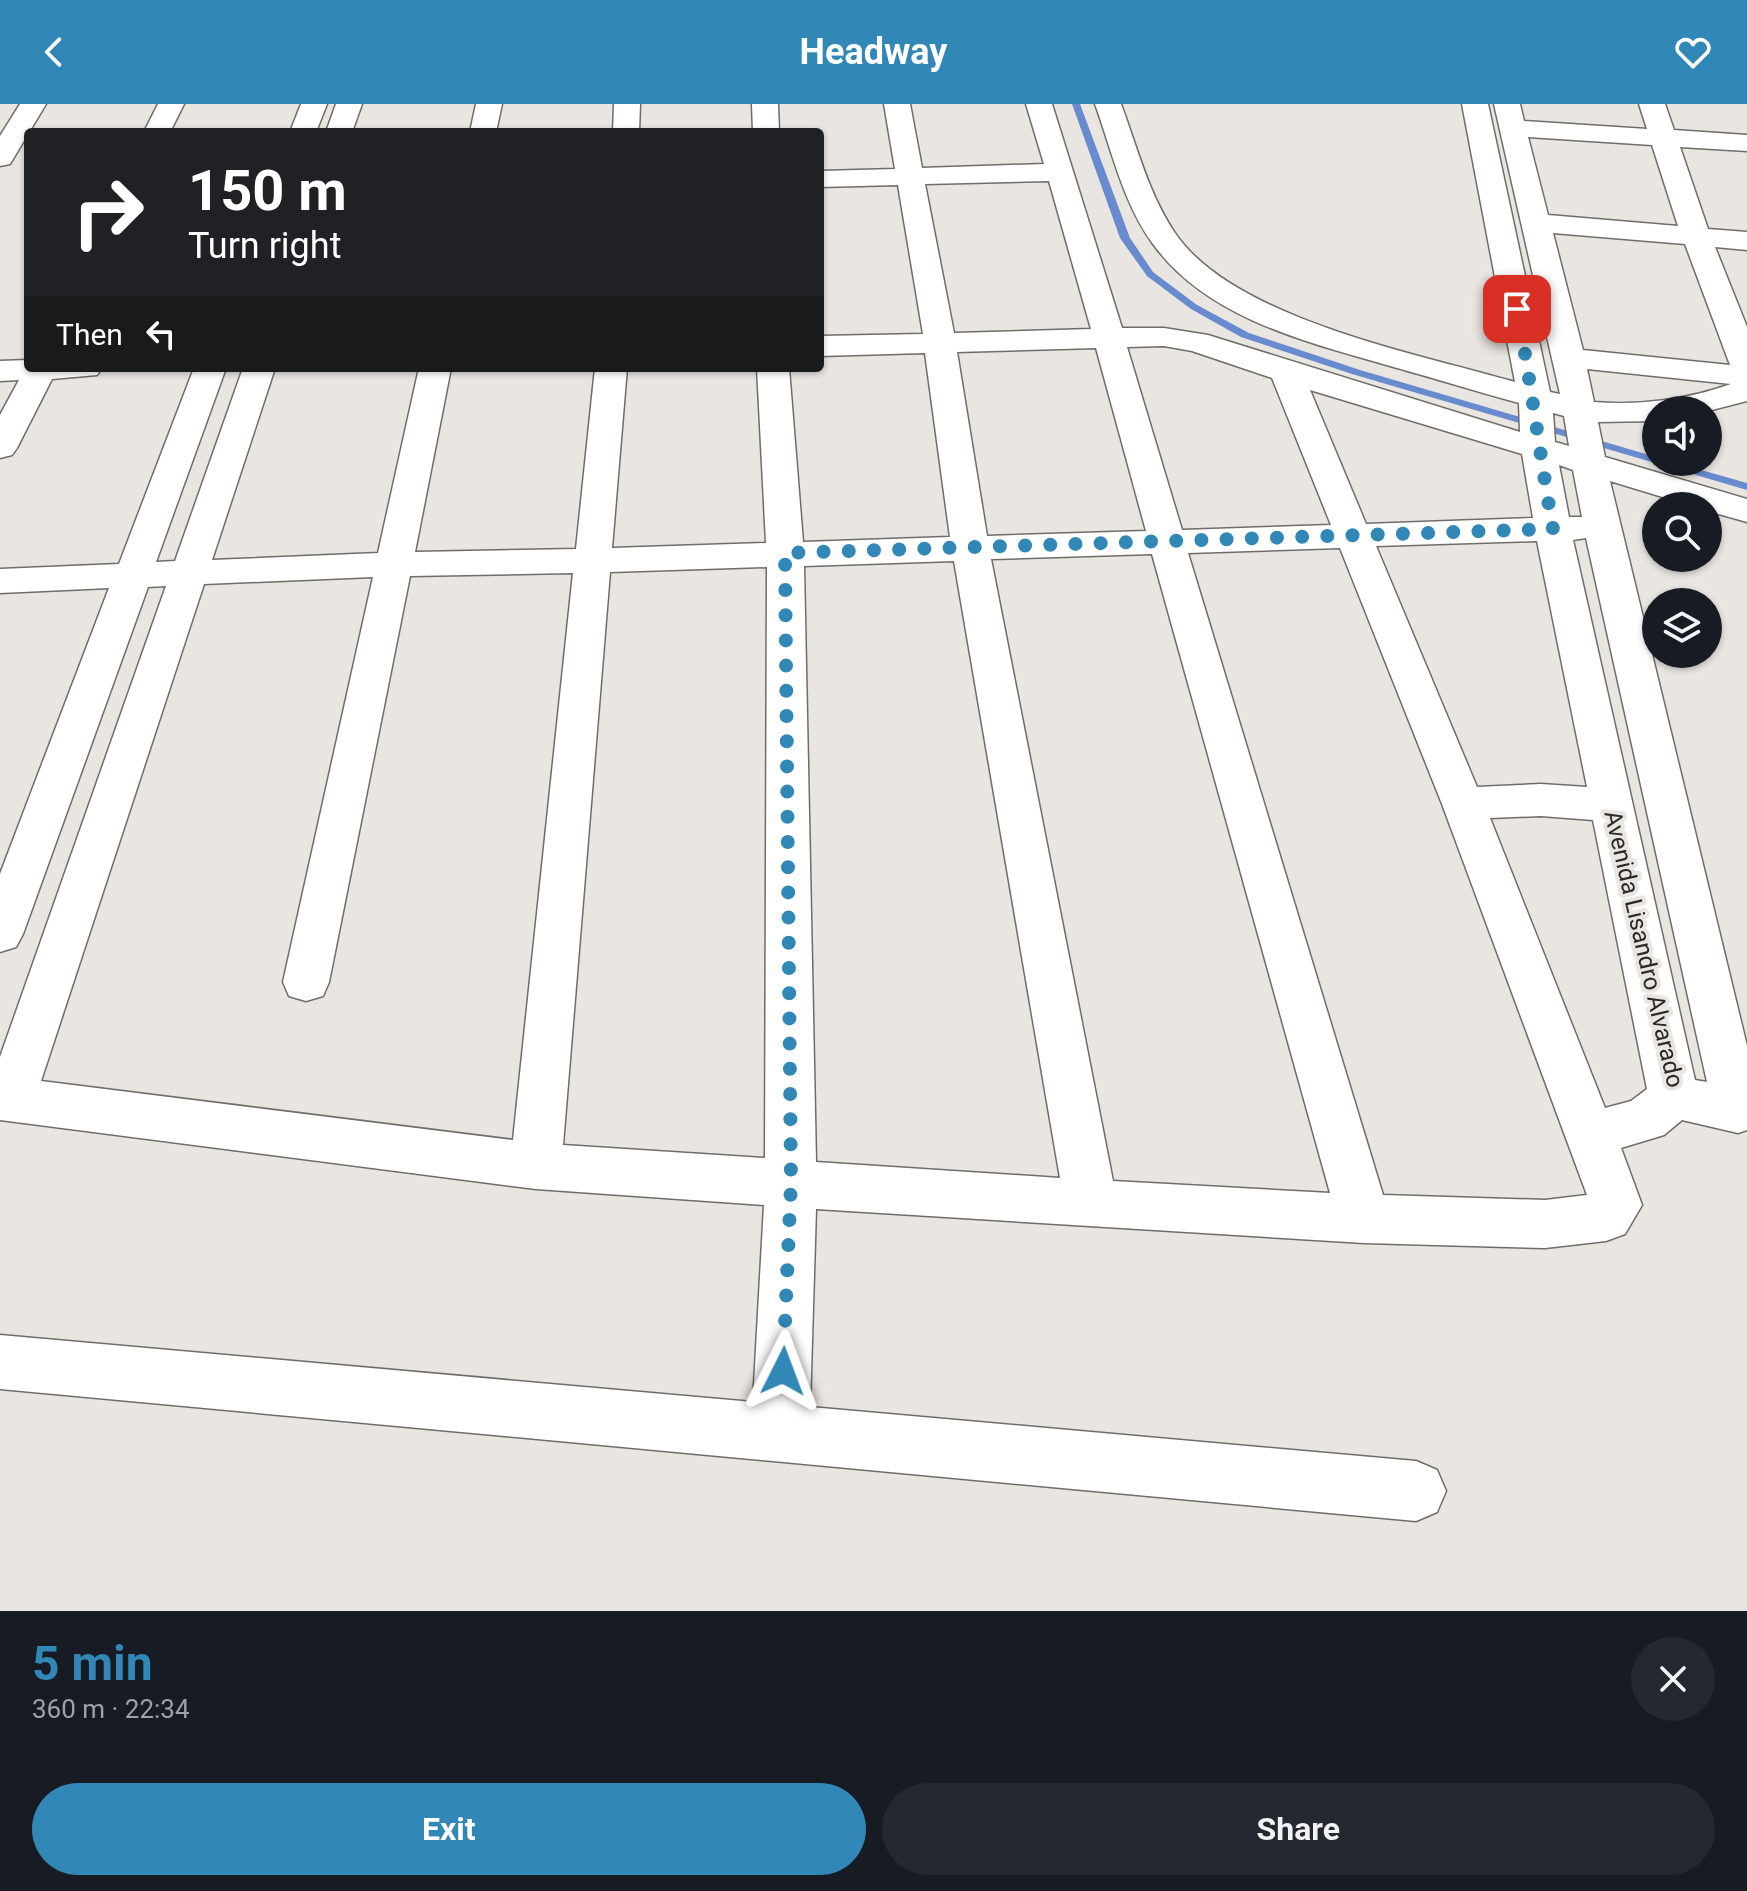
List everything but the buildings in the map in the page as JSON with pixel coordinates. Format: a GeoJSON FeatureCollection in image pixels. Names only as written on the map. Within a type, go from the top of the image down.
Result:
{"type":"FeatureCollection","features":[{"type":"Feature","properties":{"kind":"street"},"geometry":{"type":"LineString","coordinates":[[2,150],[33,104]]}},
{"type":"Feature","properties":{"kind":"street"},"geometry":{"type":"LineString","coordinates":[[159,128],[171,104]]}},
{"type":"Feature","properties":{"kind":"street"},"geometry":{"type":"LineString","coordinates":[[305,128],[314,104]]}},
{"type":"Feature","properties":{"kind":"street"},"geometry":{"type":"LineString","coordinates":[[340,128],[349,104]]}},
{"type":"Feature","properties":{"kind":"street"},"geometry":{"type":"LineString","coordinates":[[484,128],[489,104]]}},
{"type":"Feature","properties":{"kind":"street"},"geometry":{"type":"LineString","coordinates":[[626,128],[627,104]]}},
{"type":"Feature","properties":{"kind":"street"},"geometry":{"type":"LineString","coordinates":[[765,104],[766,128]]}},
{"type":"Feature","properties":{"kind":"street"},"geometry":{"type":"LineString","coordinates":[[897,104],[940,343],[970,547],[1091,1204]]}},
{"type":"Feature","properties":{"kind":"street"},"geometry":{"type":"LineString","coordinates":[[1039,104],[1169,541],[1364,1219]]}},
{"type":"Feature","properties":{"kind":"street"},"geometry":{"type":"LineString","coordinates":[[1108,104],[1157,230],[1176,255],[1204,278],[1250,307],[1283,322],[1579,410],[1618,414],[1642,412]]}},
{"type":"Feature","properties":{"kind":"street","name":"Avenida Lisandro Alvarado"},"geometry":{"type":"LineString","coordinates":[[1475,104],[1535,398],[1538,446],[1553,529],[1674,1097],[1738,1111],[1602,528],[1569,358],[1510,116]]}},
{"type":"Feature","properties":{"kind":"street"},"geometry":{"type":"LineString","coordinates":[[1652,104],[1696,236],[1747,367]]}},
{"type":"Feature","properties":{"kind":"street"},"geometry":{"type":"LineString","coordinates":[[1510,116],[1664,138],[1747,143]]}},
{"type":"Feature","properties":{"kind":"street"},"geometry":{"type":"LineString","coordinates":[[824,179],[1059,172]]}},
{"type":"Feature","properties":{"kind":"street"},"geometry":{"type":"LineString","coordinates":[[1536,223],[1747,241]]}},
{"type":"Feature","properties":{"kind":"street"},"geometry":{"type":"LineString","coordinates":[[824,346],[1164,337],[1197,342],[1286,372],[1747,511]]}},
{"type":"Feature","properties":{"kind":"street"},"geometry":{"type":"LineString","coordinates":[[1569,358],[1747,376]]}},
{"type":"Feature","properties":{"kind":"street"},"geometry":{"type":"LineString","coordinates":[[0,371],[24,370]]}},
{"type":"Feature","properties":{"kind":"street"},"geometry":{"type":"LineString","coordinates":[[0,448],[39,372]]}},
{"type":"Feature","properties":{"kind":"street"},"geometry":{"type":"LineString","coordinates":[[0,934],[209,372]]}},
{"type":"Feature","properties":{"kind":"street"},"geometry":{"type":"LineString","coordinates":[[258,372],[190,574],[5,1098],[536,1166],[1091,1204],[1364,1219],[1545,1224],[1606,1217],[1616,1205],[1590,1135],[1463,804],[1286,372]]}},
{"type":"Feature","properties":{"kind":"street"},"geometry":{"type":"LineString","coordinates":[[306,982],[434,372]]}},
{"type":"Feature","properties":{"kind":"street"},"geometry":{"type":"LineString","coordinates":[[536,1166],[611,372]]}},
{"type":"Feature","properties":{"kind":"street"},"geometry":{"type":"LineString","coordinates":[[773,372],[785,553],[791,1183],[780,1434]]}},
{"type":"Feature","properties":{"kind":"street"},"geometry":{"type":"LineString","coordinates":[[1722,399],[1747,387]]}},
{"type":"Feature","properties":{"kind":"street"},"geometry":{"type":"LineString","coordinates":[[0,581],[393,564],[591,561],[1602,528]]}},
{"type":"Feature","properties":{"kind":"street"},"geometry":{"type":"LineString","coordinates":[[1463,804],[1541,800],[1611,805]]}},
{"type":"Feature","properties":{"kind":"street"},"geometry":{"type":"LineString","coordinates":[[1590,1135],[1646,1119],[1674,1097]]}},
{"type":"Feature","properties":{"kind":"street"},"geometry":{"type":"LineString","coordinates":[[0,1362],[1416,1491]]}},
{"type":"Feature","properties":{"kind":"waterway"},"geometry":{"type":"LineString","coordinates":[[1076,104],[1125,238],[1150,274],[1194,307],[1245,335],[1356,372],[1642,456]]}},
{"type":"Feature","properties":{"kind":"waterway"},"geometry":{"type":"LineString","coordinates":[[1709,476],[1747,487]]}},
{"type":"Feature","properties":{"kind":"route"},"geometry":{"type":"LineString","coordinates":[[783,1371],[791,1183],[785,553],[1553,529],[1538,446],[1535,398],[1517,309]]}}]}
